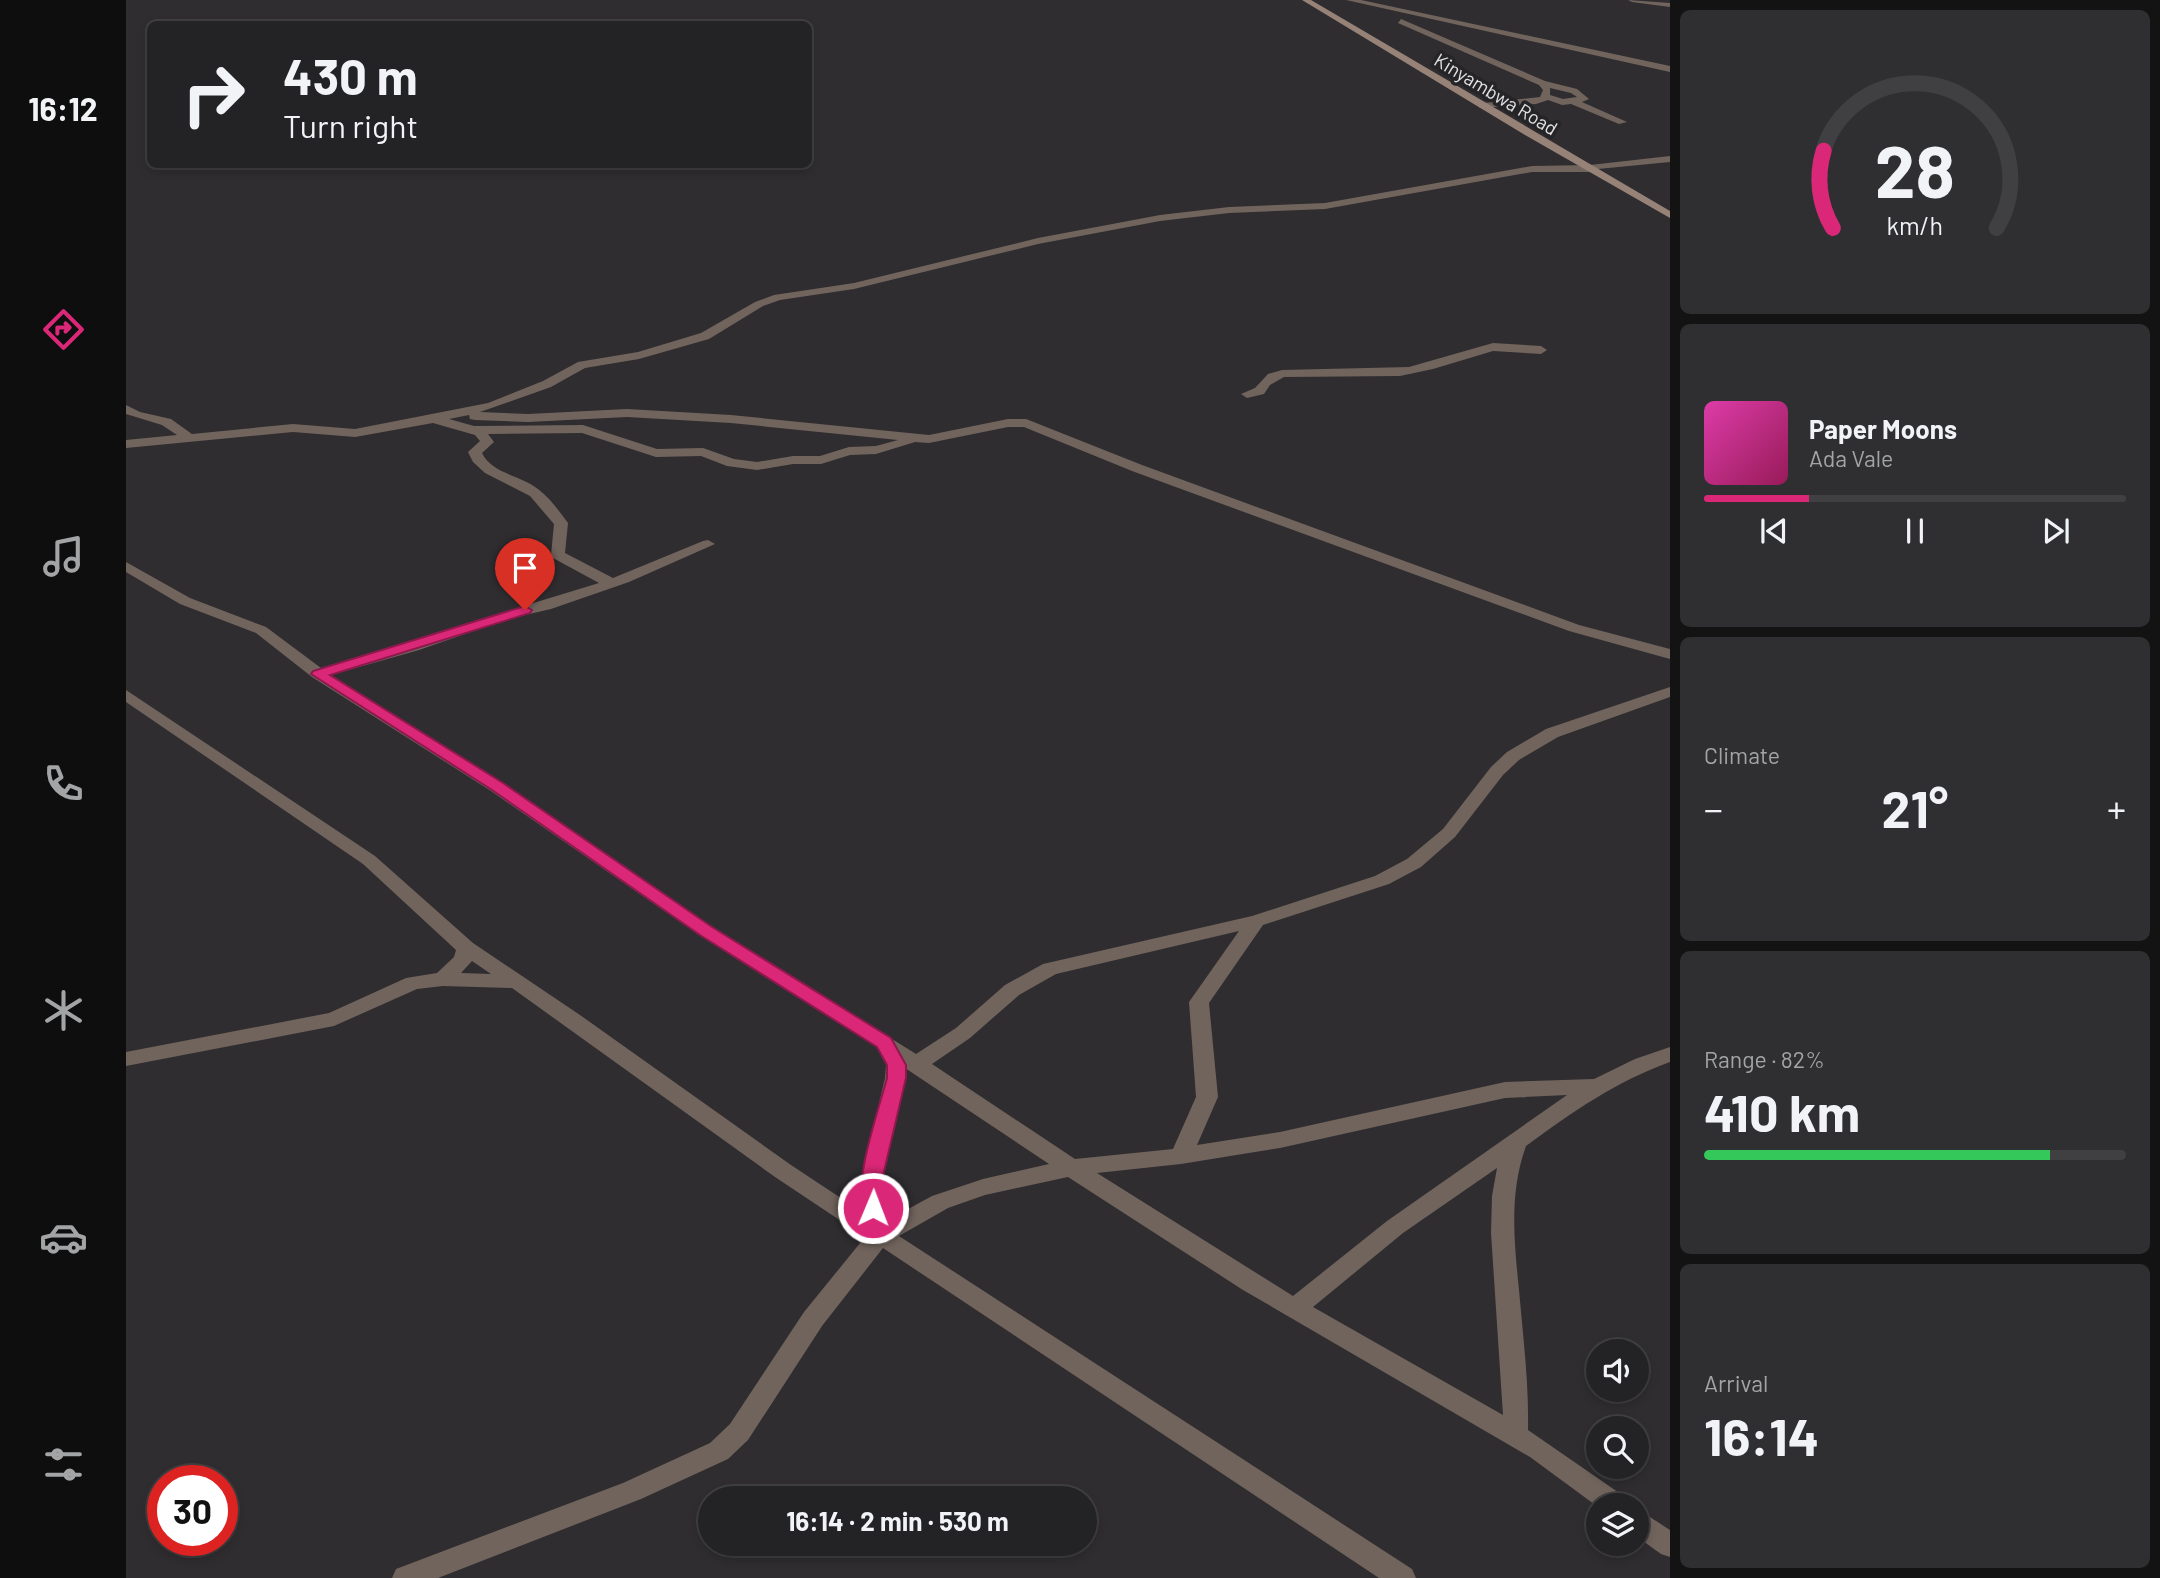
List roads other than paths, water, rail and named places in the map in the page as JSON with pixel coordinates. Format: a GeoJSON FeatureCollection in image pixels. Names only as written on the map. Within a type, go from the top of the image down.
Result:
{"type":"FeatureCollection","features":[{"type":"Feature","properties":{"kind":"street","name":"Kinyambwa Road"},"geometry":{"type":"LineString","coordinates":[[1306,0],[1670,215]]}},
{"type":"Feature","properties":{"kind":"street"},"geometry":{"type":"LineString","coordinates":[[1632,0],[1670,5]]}},
{"type":"Feature","properties":{"kind":"street"},"geometry":{"type":"LineString","coordinates":[[1353,1],[1542,83],[1574,91],[1585,99],[1574,102],[1555,101],[1544,96]]}},
{"type":"Feature","properties":{"kind":"street"},"geometry":{"type":"LineString","coordinates":[[1353,1],[1670,69]]}},
{"type":"Feature","properties":{"kind":"street"},"geometry":{"type":"LineString","coordinates":[[1483,106],[1536,101],[1544,96],[1547,90],[1542,83]]}},
{"type":"Feature","properties":{"kind":"street"},"geometry":{"type":"LineString","coordinates":[[1574,102],[1622,122]]}},
{"type":"Feature","properties":{"kind":"street"},"geometry":{"type":"LineString","coordinates":[[126,444],[305,427],[355,433],[453,415],[517,397],[582,365],[639,355],[705,336],[759,304],[778,297],[854,286],[1038,240],[1160,218],[1229,210],[1325,206],[1532,169],[1588,168],[1670,159]]}},
{"type":"Feature","properties":{"kind":"street"},"geometry":{"type":"LineString","coordinates":[[1247,394],[1260,391],[1264,381],[1273,375],[1351,370],[1408,371],[1490,347],[1541,350]]}},
{"type":"Feature","properties":{"kind":"street"},"geometry":{"type":"LineString","coordinates":[[126,408],[136,415],[166,422],[188,437]]}},
{"type":"Feature","properties":{"kind":"street"},"geometry":{"type":"LineString","coordinates":[[453,415],[528,418],[627,413],[730,419],[919,438],[945,438],[1008,423],[1026,423],[1146,471],[1562,624],[1670,654]]}},
{"type":"Feature","properties":{"kind":"street"},"geometry":{"type":"LineString","coordinates":[[434,419],[475,430],[581,428],[656,453],[703,452],[732,463],[757,466],[793,460],[821,460],[849,451],[876,450],[919,438]]}},
{"type":"Feature","properties":{"kind":"street"},"geometry":{"type":"LineString","coordinates":[[475,430],[487,442],[475,452],[478,459],[489,469],[531,490],[561,523],[558,555],[585,572],[612,583]]}},
{"type":"Feature","properties":{"kind":"street"},"geometry":{"type":"LineString","coordinates":[[318,674],[612,583],[708,544]]}},
{"type":"Feature","properties":{"kind":"street"},"geometry":{"type":"LineString","coordinates":[[126,566],[185,601],[261,630],[318,674],[498,787],[706,931],[884,1042],[1071,1168],[1251,1283],[1515,1436],[1562,1465],[1600,1493]]}},
{"type":"Feature","properties":{"kind":"street"},"geometry":{"type":"LineString","coordinates":[[915,1065],[962,1033],[1012,989],[1037,974],[1256,921],[1381,880],[1413,863],[1449,833],[1497,771],[1513,756],[1552,733],[1670,692]]}},
{"type":"Feature","properties":{"kind":"street"},"geometry":{"type":"LineString","coordinates":[[126,695],[369,860],[466,948],[877,1234],[1402,1578]]}},
{"type":"Feature","properties":{"kind":"street"},"geometry":{"type":"LineString","coordinates":[[1181,1156],[1207,1097],[1199,1002],[1256,921]]}},
{"type":"Feature","properties":{"kind":"street"},"geometry":{"type":"LineString","coordinates":[[443,979],[463,959],[466,948]]}},
{"type":"Feature","properties":{"kind":"street"},"geometry":{"type":"LineString","coordinates":[[126,1059],[334,1019],[412,984],[443,979],[516,982]]}},
{"type":"Feature","properties":{"kind":"street"},"geometry":{"type":"LineString","coordinates":[[877,1234],[872,1180],[896,1078],[896,1065],[884,1042]]}},
{"type":"Feature","properties":{"kind":"street"},"geometry":{"type":"LineString","coordinates":[[1295,1308],[1395,1227],[1596,1086],[1637,1065],[1670,1054]]}},
{"type":"Feature","properties":{"kind":"street"},"geometry":{"type":"LineString","coordinates":[[406,1578],[632,1490],[719,1451],[739,1432],[813,1319],[877,1234],[959,1194],[1071,1168],[1181,1156],[1280,1140],[1505,1090],[1596,1086]]}},
{"type":"Feature","properties":{"kind":"street"},"geometry":{"type":"LineString","coordinates":[[1515,1436],[1517,1397],[1500,1217],[1507,1163],[1517,1140]]}},
{"type":"Feature","properties":{"kind":"street"},"geometry":{"type":"LineString","coordinates":[[1649,1530],[1670,1545]]}}]}
